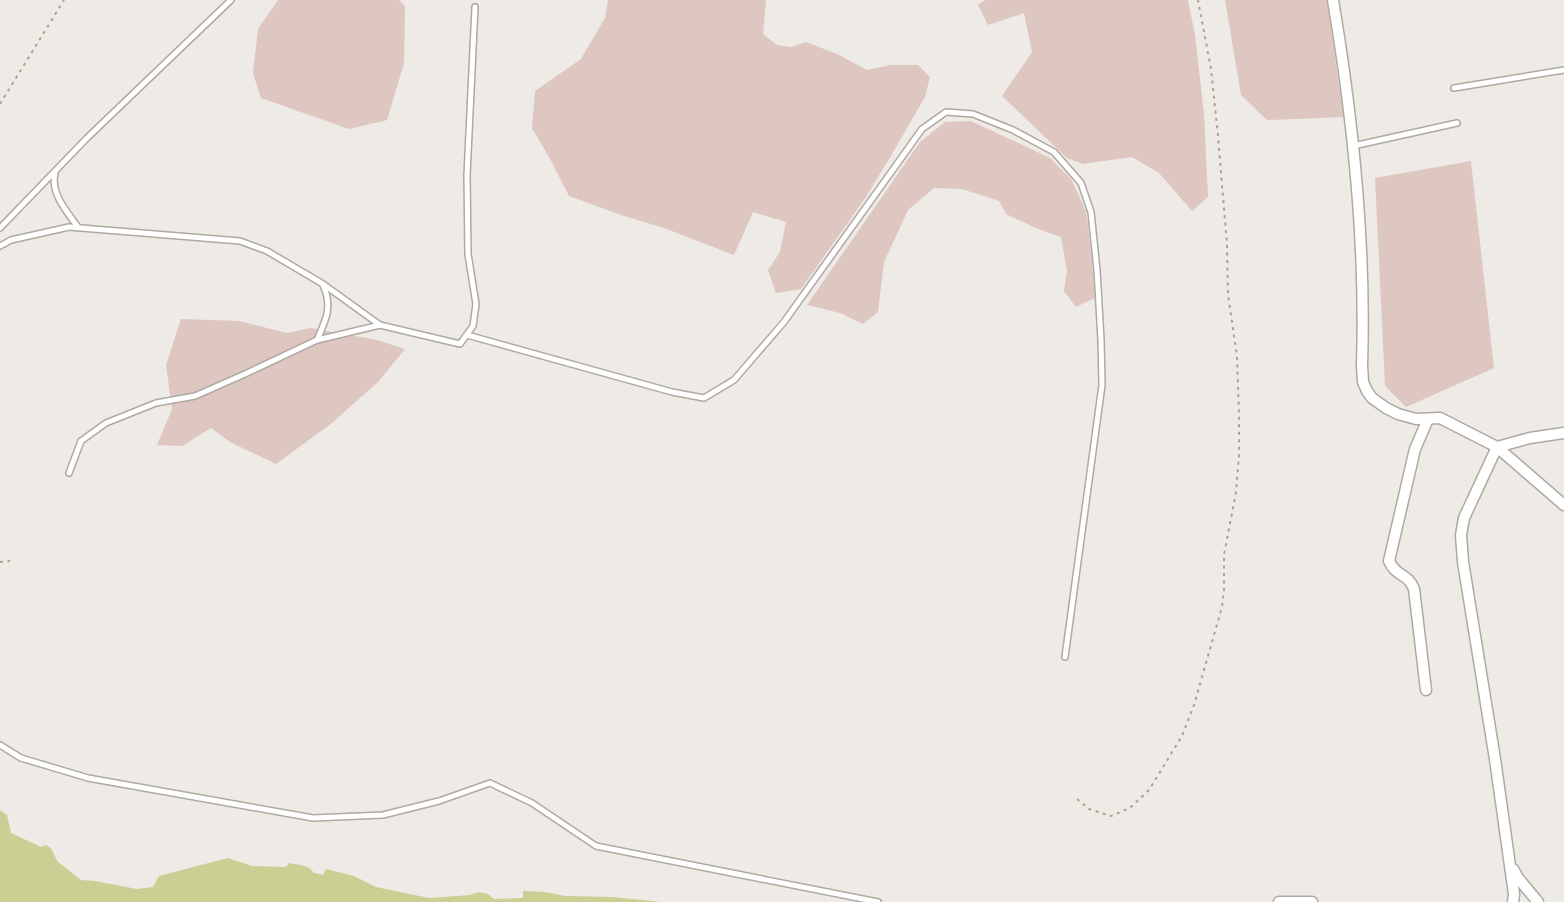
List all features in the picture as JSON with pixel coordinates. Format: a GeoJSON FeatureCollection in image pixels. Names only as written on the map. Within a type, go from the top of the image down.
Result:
{"type":"FeatureCollection","features":[{"type":"Feature","properties":{"kind":"street"},"geometry":{"type":"LineString","coordinates":[[1333,0],[1341,47],[1352,146],[1361,265],[1362,365],[1367,391],[1372,398],[1398,414],[1416,419],[1440,418],[1497,447],[1564,505]]}},
{"type":"Feature","properties":{"kind":"street"},"geometry":{"type":"LineString","coordinates":[[1426,690],[1414,589],[1411,581],[1393,569],[1389,561],[1415,449],[1428,419]]}},
{"type":"Feature","properties":{"kind":"street"},"geometry":{"type":"LineString","coordinates":[[1513,902],[1514,894],[1495,759],[1463,562],[1461,535],[1464,518],[1497,447],[1530,438],[1564,433]]}},
{"type":"Feature","properties":{"kind":"street"},"geometry":{"type":"LineString","coordinates":[[1509,861],[1518,878],[1538,902]]}},
{"type":"Feature","properties":{"kind":"street"},"geometry":{"type":"LineString","coordinates":[[1279,902],[1312,902]]}},
{"type":"Feature","properties":{"kind":"lane"},"geometry":{"type":"LineString","coordinates":[[0,228],[87,138],[231,0]]}},
{"type":"Feature","properties":{"kind":"lane"},"geometry":{"type":"LineString","coordinates":[[0,246],[11,240],[69,226],[240,241],[267,251],[323,284],[380,325],[460,344],[473,326],[476,304],[468,254],[467,176],[475,7]]}},
{"type":"Feature","properties":{"kind":"lane"},"geometry":{"type":"LineString","coordinates":[[1454,88],[1564,70]]}},
{"type":"Feature","properties":{"kind":"lane"},"geometry":{"type":"LineString","coordinates":[[467,335],[672,392],[704,398],[734,380],[784,322],[922,129],[946,112],[973,114],[1013,130],[1054,152],[1081,183],[1091,212],[1097,270],[1102,385],[1065,657]]}},
{"type":"Feature","properties":{"kind":"lane"},"geometry":{"type":"LineString","coordinates":[[1352,146],[1457,123]]}},
{"type":"Feature","properties":{"kind":"lane"},"geometry":{"type":"LineString","coordinates":[[56,170],[54,178],[57,195],[78,227]]}},
{"type":"Feature","properties":{"kind":"lane"},"geometry":{"type":"LineString","coordinates":[[317,340],[329,311],[328,295],[323,284]]}},
{"type":"Feature","properties":{"kind":"lane"},"geometry":{"type":"LineString","coordinates":[[69,473],[81,441],[106,423],[156,403],[195,396],[317,340],[380,325]]}},
{"type":"Feature","properties":{"kind":"lane"},"geometry":{"type":"LineString","coordinates":[[0,744],[21,758],[88,778],[313,818],[383,815],[439,801],[490,783],[532,803],[596,846],[878,902]]}},
{"type":"Feature","properties":{"kind":"path"},"geometry":{"type":"LineString","coordinates":[[0,104],[64,0]]}},
{"type":"Feature","properties":{"kind":"path"},"geometry":{"type":"LineString","coordinates":[[1077,799],[1089,809],[1111,816],[1130,808],[1149,790],[1182,736],[1194,705],[1222,607],[1224,555],[1236,492],[1239,455],[1237,356],[1228,295],[1226,233],[1211,69],[1198,0]]}},
{"type":"Feature","properties":{"kind":"path"},"geometry":{"type":"LineString","coordinates":[[0,562],[10,561]]}},
{"type":"Feature","properties":{"kind":"shaded area"},"geometry":{"type":"Polygon","coordinates":[[[278,0],[399,0],[405,6],[404,63],[387,120],[349,129],[261,98],[253,73],[258,29],[278,0]]]}},
{"type":"Feature","properties":{"kind":"shaded area"},"geometry":{"type":"Polygon","coordinates":[[[608,0],[766,0],[763,34],[777,45],[791,47],[806,42],[837,54],[867,70],[891,65],[918,65],[930,77],[925,97],[866,197],[801,289],[776,293],[768,270],[780,252],[786,222],[753,212],[734,255],[664,228],[569,196],[532,128],[535,91],[581,59],[605,18],[608,0]]]}},
{"type":"Feature","properties":{"kind":"shaded area"},"geometry":{"type":"Polygon","coordinates":[[[985,0],[1188,0],[1195,35],[1204,114],[1208,197],[1192,211],[1159,173],[1132,157],[1083,164],[1067,158],[1002,96],[1032,52],[1024,13],[988,25],[978,5],[985,0]]]}},
{"type":"Feature","properties":{"kind":"shaded area"},"geometry":{"type":"Polygon","coordinates":[[[1225,0],[1328,0],[1344,117],[1267,120],[1241,95],[1225,0]]]}},
{"type":"Feature","properties":{"kind":"shaded area"},"geometry":{"type":"Polygon","coordinates":[[[971,121],[1050,158],[1071,179],[1086,211],[1095,298],[1076,307],[1064,291],[1067,271],[1061,237],[1006,214],[999,201],[962,189],[934,188],[908,210],[884,262],[878,312],[863,324],[840,313],[807,305],[920,142],[945,122],[971,121]]]}},
{"type":"Feature","properties":{"kind":"shaded area"},"geometry":{"type":"Polygon","coordinates":[[[1471,161],[1494,368],[1406,407],[1385,386],[1375,178],[1471,161]]]}},
{"type":"Feature","properties":{"kind":"shaded area"},"geometry":{"type":"Polygon","coordinates":[[[181,319],[239,321],[287,333],[311,328],[377,340],[405,349],[378,382],[332,423],[276,464],[230,442],[211,428],[182,446],[157,445],[172,409],[166,365],[181,319]]]}},
{"type":"Feature","properties":{"kind":"shaded area"},"geometry":{"type":"Polygon","coordinates":[[[0,810],[7,815],[11,833],[41,847],[46,845],[51,848],[57,861],[81,880],[137,889],[153,887],[159,876],[228,858],[252,866],[283,867],[289,863],[296,864],[323,875],[326,869],[354,876],[376,887],[429,898],[470,895],[479,892],[488,894],[494,899],[523,898],[523,891],[662,902],[0,902],[0,810]]]}}]}
